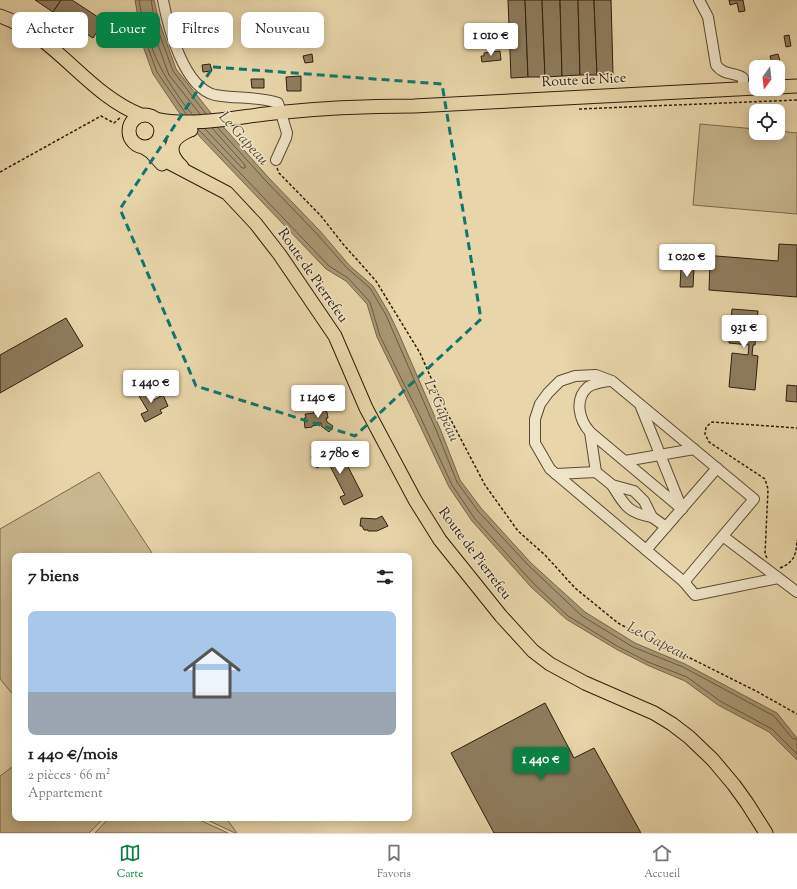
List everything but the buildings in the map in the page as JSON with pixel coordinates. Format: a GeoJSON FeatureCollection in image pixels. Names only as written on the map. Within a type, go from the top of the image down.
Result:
{"type":"FeatureCollection","features":[{"type":"Feature","properties":{"kind":"main road"},"geometry":{"type":"LineString","coordinates":[[0,16],[10,19],[35,35],[111,100],[128,110],[141,115],[151,116],[156,119],[184,126]]}},
{"type":"Feature","properties":{"kind":"main road"},"geometry":{"type":"LineString","coordinates":[[785,87],[797,86]]}},
{"type":"Feature","properties":{"kind":"main road","name":"Route de Nice"},"geometry":{"type":"LineString","coordinates":[[184,126],[282,117],[374,112],[414,106],[749,88]]}},
{"type":"Feature","properties":{"kind":"main road"},"geometry":{"type":"LineString","coordinates":[[111,100],[125,122],[128,135],[133,143],[145,148],[166,168],[216,193],[244,212]]}},
{"type":"Feature","properties":{"kind":"main road"},"geometry":{"type":"LineString","coordinates":[[125,122],[133,120],[141,115]]}},
{"type":"Feature","properties":{"kind":"main road"},"geometry":{"type":"LineString","coordinates":[[156,119],[160,127],[159,138],[163,157],[168,162],[227,193],[244,212]]}},
{"type":"Feature","properties":{"kind":"main road"},"geometry":{"type":"LineString","coordinates":[[145,148],[154,145],[159,138],[184,126]]}},
{"type":"Feature","properties":{"kind":"main road"},"geometry":{"type":"LineString","coordinates":[[184,126],[172,147],[173,157],[186,171]]}},
{"type":"Feature","properties":{"kind":"main road","name":"Route de Pierrefeu"},"geometry":{"type":"LineString","coordinates":[[244,212],[256,224],[280,255],[335,336],[346,358],[366,408],[415,500],[440,540],[496,610],[534,651],[550,664],[584,683],[654,713],[689,737],[714,760],[747,803],[766,833]]}},
{"type":"Feature","properties":{"kind":"street"},"geometry":{"type":"LineString","coordinates":[[163,0],[166,16],[177,48],[189,75],[203,90],[214,95],[268,99],[278,103],[287,133],[276,160]]}},
{"type":"Feature","properties":{"kind":"street"},"geometry":{"type":"LineString","coordinates":[[699,0],[708,17],[716,65],[719,69],[725,72],[741,76],[749,87]]}},
{"type":"Feature","properties":{"kind":"street"},"geometry":{"type":"LineString","coordinates":[[684,582],[724,537],[754,499],[612,381],[596,375],[575,376],[560,381],[540,404],[535,419],[535,443],[550,468],[556,474],[684,582],[695,595],[778,578]]}},
{"type":"Feature","properties":{"kind":"street"},"geometry":{"type":"LineString","coordinates":[[612,381],[600,382],[588,387],[581,397],[578,408],[584,426],[682,509]]}},
{"type":"Feature","properties":{"kind":"street"},"geometry":{"type":"LineString","coordinates":[[641,405],[682,509]]}},
{"type":"Feature","properties":{"kind":"street"},"geometry":{"type":"LineString","coordinates":[[590,432],[596,472]]}},
{"type":"Feature","properties":{"kind":"street"},"geometry":{"type":"LineString","coordinates":[[625,461],[694,449]]}},
{"type":"Feature","properties":{"kind":"street"},"geometry":{"type":"LineString","coordinates":[[646,550],[717,468]]}},
{"type":"Feature","properties":{"kind":"street"},"geometry":{"type":"LineString","coordinates":[[556,474],[596,472],[612,485],[622,501],[630,510],[640,515],[652,517],[666,527]]}},
{"type":"Feature","properties":{"kind":"street"},"geometry":{"type":"LineString","coordinates":[[612,485],[634,491],[644,501],[652,517]]}},
{"type":"Feature","properties":{"kind":"street"},"geometry":{"type":"LineString","coordinates":[[724,537],[797,592]]}},
{"type":"Feature","properties":{"kind":"path"},"geometry":{"type":"LineString","coordinates":[[573,109],[797,100]]}},
{"type":"Feature","properties":{"kind":"path"},"geometry":{"type":"LineString","coordinates":[[0,172],[102,116],[114,124],[125,122]]}},
{"type":"Feature","properties":{"kind":"path"},"geometry":{"type":"LineString","coordinates":[[276,160],[279,173],[321,216],[343,244],[376,281],[420,353],[446,411],[485,485],[518,531],[545,555],[575,588],[618,623],[666,649],[690,658],[750,688],[797,714]]}},
{"type":"Feature","properties":{"kind":"path"},"geometry":{"type":"LineString","coordinates":[[767,559],[765,554],[768,489],[765,480],[709,442],[705,434],[706,427],[712,422],[797,428]]}},
{"type":"Feature","properties":{"kind":"path"},"geometry":{"type":"LineString","coordinates":[[775,566],[780,568],[790,563],[796,552],[797,540]]}},
{"type":"Feature","properties":{"kind":"highlighted area"},"geometry":{"type":"Polygon","coordinates":[[[213,67],[442,84],[481,319],[355,436],[196,386],[120,209],[213,67]]]}},
{"type":"Feature","properties":{"kind":"shaded area"},"geometry":{"type":"Polygon","coordinates":[[[700,124],[749,128],[749,140],[785,140],[785,132],[797,133],[797,214],[693,205],[700,124]]]}},
{"type":"Feature","properties":{"kind":"shaded area"},"geometry":{"type":"Polygon","coordinates":[[[99,472],[152,553],[12,553],[12,693],[0,679],[0,529],[99,472]]]}},
{"type":"Feature","properties":{"kind":"shaded area"},"geometry":{"type":"Polygon","coordinates":[[[12,767],[12,821],[101,821],[89,833],[0,833],[0,776],[12,767]]]}},
{"type":"Feature","properties":{"kind":"shaded area"},"geometry":{"type":"Polygon","coordinates":[[[106,821],[202,821],[228,833],[95,833],[106,821]]]}},
{"type":"Feature","properties":{"kind":"shaded area"},"geometry":{"type":"Polygon","coordinates":[[[209,821],[228,821],[237,833],[209,821]]]}},
{"type":"Feature","properties":{"kind":"water"},"geometry":{"type":"Polygon","coordinates":[[[135,0],[154,0],[157,12],[137,12],[135,0]]]}},
{"type":"Feature","properties":{"kind":"water"},"geometry":{"type":"Polygon","coordinates":[[[160,24],[176,69],[211,113],[268,177],[320,231],[350,266],[373,286],[389,313],[399,334],[441,431],[460,480],[481,508],[531,563],[585,612],[635,643],[685,664],[777,713],[797,738],[797,760],[769,732],[718,705],[685,681],[647,665],[616,649],[566,619],[531,587],[472,521],[449,487],[377,337],[367,304],[346,281],[326,269],[202,139],[180,114],[153,74],[144,48],[160,48],[160,24]]]}},
{"type":"Feature","properties":{"kind":"water label","name":"Le Gapeau"},"geometry":{"type":"Point","coordinates":[243,139]}},
{"type":"Feature","properties":{"kind":"water label","name":"Le Gapeau"},"geometry":{"type":"Point","coordinates":[441,411]}},
{"type":"Feature","properties":{"kind":"water label","name":"Le Gapeau"},"geometry":{"type":"Point","coordinates":[657,642]}}]}
